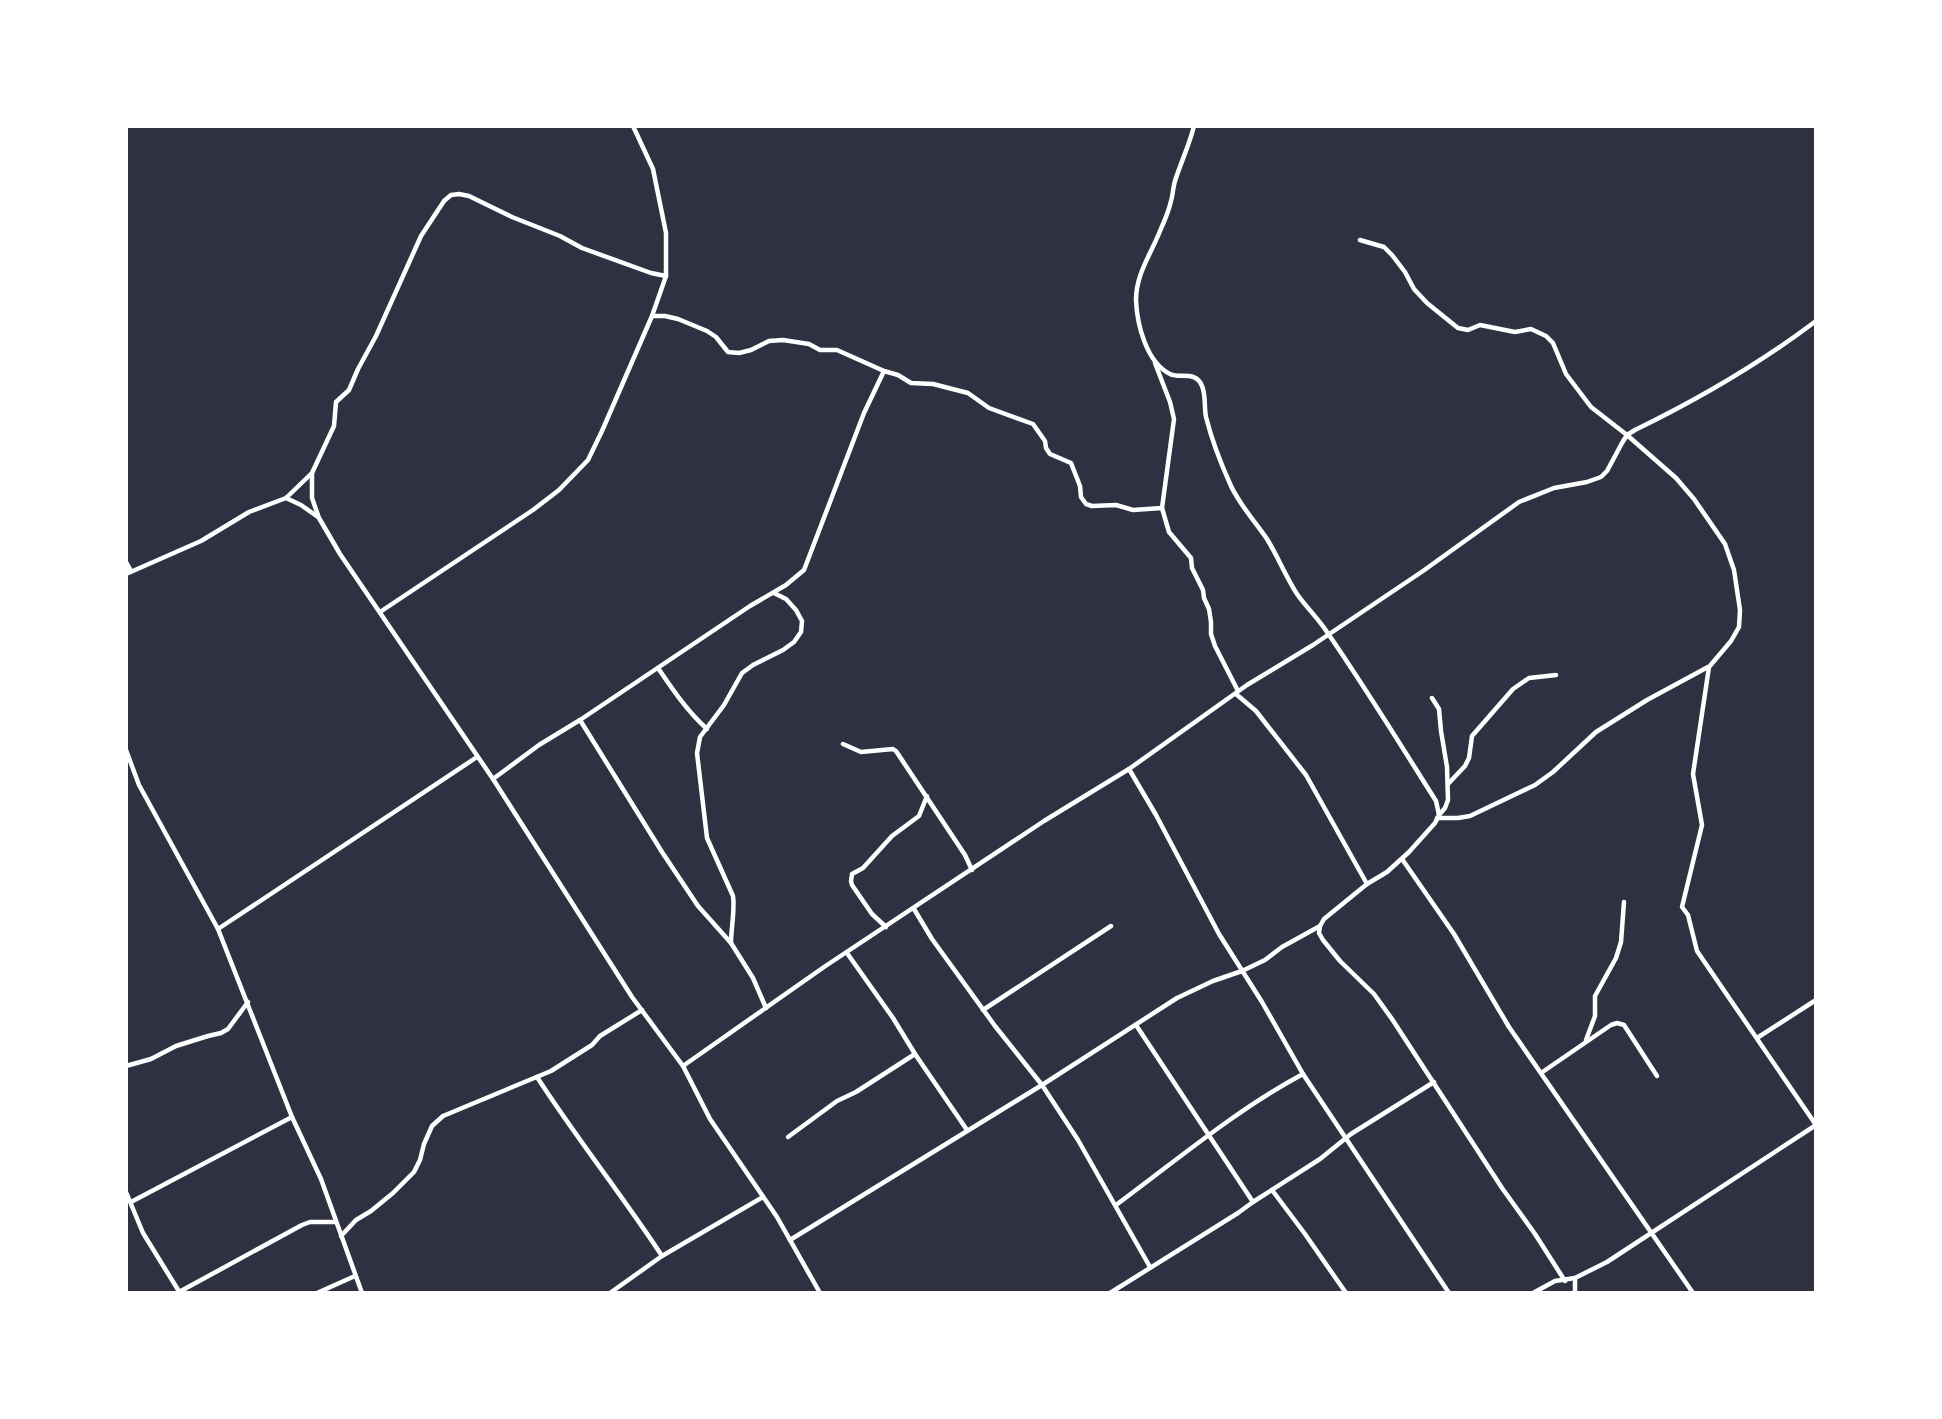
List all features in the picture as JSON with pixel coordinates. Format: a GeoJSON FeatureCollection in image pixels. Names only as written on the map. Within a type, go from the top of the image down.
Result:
{"type":"FeatureCollection","features":[{"type":"Feature","properties":{"kind":"street"},"geometry":{"type":"LineString","coordinates":[[380,612],[533,510],[559,490],[588,460],[652,317],[666,276],[666,233],[653,169],[633,126]]}},
{"type":"Feature","properties":{"kind":"street"},"geometry":{"type":"LineString","coordinates":[[1194,126],[1189,148],[1174,184],[1171,202],[1138,283],[1136,300],[1139,327],[1145,346],[1166,372],[1173,376],[1194,377],[1202,386],[1205,413],[1212,437],[1232,488],[1247,514],[1266,538],[1299,597],[1315,614],[1436,800],[1438,817]]}},
{"type":"Feature","properties":{"kind":"street"},"geometry":{"type":"LineString","coordinates":[[126,562],[129,573],[201,541],[249,512],[286,498],[312,473],[334,426],[337,402],[349,390],[421,236],[444,201],[451,195],[469,196],[582,248],[666,276]]}},
{"type":"Feature","properties":{"kind":"street"},"geometry":{"type":"LineString","coordinates":[[1360,240],[1384,247],[1405,272],[1414,289],[1458,328],[1468,330],[1480,325],[1515,331],[1531,329],[1546,336],[1553,343],[1566,374],[1591,407],[1628,435],[1676,478],[1694,499],[1725,544],[1734,570],[1740,610],[1738,627],[1731,641],[1709,667],[1647,700],[1596,732],[1535,785],[1469,816],[1438,817]]}},
{"type":"Feature","properties":{"kind":"street"},"geometry":{"type":"LineString","coordinates":[[652,317],[678,319],[707,331],[716,337],[728,352],[751,350],[769,341],[809,344],[820,350],[837,351],[898,375],[911,383],[933,384],[968,393],[989,408],[1033,424],[1045,440],[1050,454],[1071,463],[1086,503],[1092,506],[1116,505],[1133,510],[1162,508]]}},
{"type":"Feature","properties":{"kind":"street"},"geometry":{"type":"LineString","coordinates":[[683,1066],[1044,821],[1129,769],[1237,693],[1423,571],[1519,502],[1554,488],[1601,477],[1628,435],[1711,391],[1816,321]]}},
{"type":"Feature","properties":{"kind":"street"},"geometry":{"type":"LineString","coordinates":[[1154,359],[1174,419],[1162,508],[1169,532],[1191,558],[1192,568],[1209,609],[1215,646],[1237,693],[1256,711],[1306,775],[1367,884]]}},
{"type":"Feature","properties":{"kind":"street"},"geometry":{"type":"LineString","coordinates":[[493,779],[539,744],[786,585],[804,570],[864,413],[884,371]]}},
{"type":"Feature","properties":{"kind":"street"},"geometry":{"type":"LineString","coordinates":[[312,473],[312,498],[319,518],[340,554],[493,779],[642,1010],[683,1066],[710,1119],[763,1197],[820,1293]]}},
{"type":"Feature","properties":{"kind":"street"},"geometry":{"type":"LineString","coordinates":[[286,498],[319,518]]}},
{"type":"Feature","properties":{"kind":"street"},"geometry":{"type":"LineString","coordinates":[[731,943],[733,897],[707,838],[697,753],[700,737],[724,705],[742,673],[783,650],[794,642],[801,632],[802,621],[796,610],[786,599],[773,593]]}},
{"type":"Feature","properties":{"kind":"street"},"geometry":{"type":"LineString","coordinates":[[1533,1293],[1555,1281],[1575,1278],[1607,1262],[1816,1125],[1697,951],[1688,915],[1682,907],[1702,825],[1693,774],[1709,667]]}},
{"type":"Feature","properties":{"kind":"street"},"geometry":{"type":"LineString","coordinates":[[658,668],[695,718],[707,729]]}},
{"type":"Feature","properties":{"kind":"street"},"geometry":{"type":"LineString","coordinates":[[1448,784],[1465,766],[1472,736],[1513,689],[1529,678],[1556,675]]}},
{"type":"Feature","properties":{"kind":"street"},"geometry":{"type":"LineString","coordinates":[[1432,698],[1439,709],[1448,784],[1445,808],[1402,859],[1324,919],[1319,933],[1340,961],[1374,994],[1392,1018],[1565,1281]]}},
{"type":"Feature","properties":{"kind":"street"},"geometry":{"type":"LineString","coordinates":[[580,720],[698,906],[731,943],[753,978],[766,1008]]}},
{"type":"Feature","properties":{"kind":"street"},"geometry":{"type":"LineString","coordinates":[[843,744],[861,752],[893,749],[927,796],[972,870]]}},
{"type":"Feature","properties":{"kind":"street"},"geometry":{"type":"LineString","coordinates":[[126,750],[139,785],[218,929],[292,1117],[316,1166],[362,1293]]}},
{"type":"Feature","properties":{"kind":"street"},"geometry":{"type":"LineString","coordinates":[[218,929],[477,757]]}},
{"type":"Feature","properties":{"kind":"street"},"geometry":{"type":"LineString","coordinates":[[1129,769],[1219,934],[1303,1074],[1449,1293]]}},
{"type":"Feature","properties":{"kind":"street"},"geometry":{"type":"LineString","coordinates":[[886,927],[872,914],[852,885],[852,874],[863,868],[892,835],[919,816],[927,796]]}},
{"type":"Feature","properties":{"kind":"street"},"geometry":{"type":"LineString","coordinates":[[1402,859],[1454,934],[1509,1027],[1693,1293]]}},
{"type":"Feature","properties":{"kind":"street"},"geometry":{"type":"LineString","coordinates":[[1586,1042],[1595,1016],[1595,996],[1616,958],[1621,942],[1624,902]]}},
{"type":"Feature","properties":{"kind":"street"},"geometry":{"type":"LineString","coordinates":[[914,909],[983,1010],[1042,1084],[1078,1140],[1150,1267]]}},
{"type":"Feature","properties":{"kind":"street"},"geometry":{"type":"LineString","coordinates":[[983,1010],[1111,926]]}},
{"type":"Feature","properties":{"kind":"street"},"geometry":{"type":"LineString","coordinates":[[790,1240],[1178,998],[1265,960],[1282,947],[1320,926]]}},
{"type":"Feature","properties":{"kind":"street"},"geometry":{"type":"LineString","coordinates":[[847,953],[967,1130]]}},
{"type":"Feature","properties":{"kind":"street"},"geometry":{"type":"LineString","coordinates":[[1757,1038],[1816,1000]]}},
{"type":"Feature","properties":{"kind":"street"},"geometry":{"type":"LineString","coordinates":[[126,1066],[151,1059],[176,1046],[221,1033],[228,1029],[248,1002]]}},
{"type":"Feature","properties":{"kind":"street"},"geometry":{"type":"LineString","coordinates":[[341,1236],[356,1220],[393,1193],[414,1172],[432,1126],[443,1116],[551,1071],[642,1010]]}},
{"type":"Feature","properties":{"kind":"street"},"geometry":{"type":"LineString","coordinates":[[1541,1073],[1617,1023],[1624,1025],[1657,1076]]}},
{"type":"Feature","properties":{"kind":"street"},"geometry":{"type":"LineString","coordinates":[[1136,1025],[1253,1202]]}},
{"type":"Feature","properties":{"kind":"street"},"geometry":{"type":"LineString","coordinates":[[788,1137],[837,1101],[915,1054]]}},
{"type":"Feature","properties":{"kind":"street"},"geometry":{"type":"LineString","coordinates":[[1116,1205],[1247,1107],[1303,1074]]}},
{"type":"Feature","properties":{"kind":"street"},"geometry":{"type":"LineString","coordinates":[[537,1077],[662,1256]]}},
{"type":"Feature","properties":{"kind":"street"},"geometry":{"type":"LineString","coordinates":[[1110,1293],[1238,1213],[1320,1159],[1345,1139],[1434,1083]]}},
{"type":"Feature","properties":{"kind":"street"},"geometry":{"type":"LineString","coordinates":[[131,1202],[292,1117]]}},
{"type":"Feature","properties":{"kind":"street"},"geometry":{"type":"LineString","coordinates":[[1272,1190],[1346,1293]]}},
{"type":"Feature","properties":{"kind":"street"},"geometry":{"type":"LineString","coordinates":[[126,1192],[143,1233],[180,1292],[302,1224],[336,1222]]}},
{"type":"Feature","properties":{"kind":"street"},"geometry":{"type":"LineString","coordinates":[[610,1293],[662,1256],[763,1197]]}},
{"type":"Feature","properties":{"kind":"street"},"geometry":{"type":"LineString","coordinates":[[317,1293],[355,1276]]}},
{"type":"Feature","properties":{"kind":"street"},"geometry":{"type":"LineString","coordinates":[[1575,1278],[1575,1293]]}}]}
